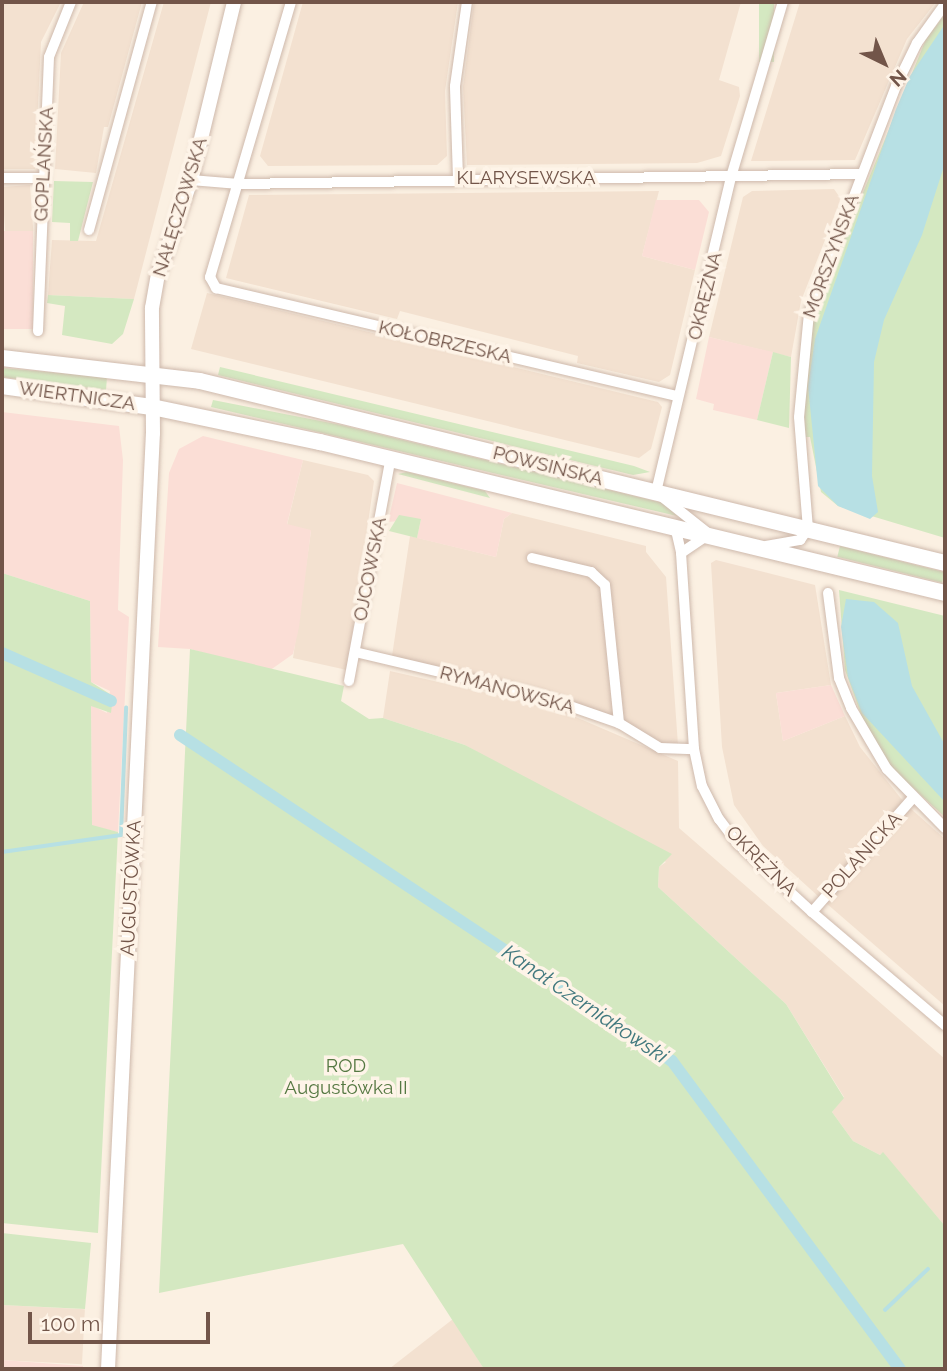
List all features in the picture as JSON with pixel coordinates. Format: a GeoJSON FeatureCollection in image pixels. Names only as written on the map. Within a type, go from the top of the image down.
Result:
{"type":"FeatureCollection","features":[{"type":"Feature","properties":{"kind":"main road","name":"WIERTNICZA"},"geometry":{"type":"LineString","coordinates":[[2,358],[150,373]]}},
{"type":"Feature","properties":{"kind":"main road","name":"POWSIŃSKA"},"geometry":{"type":"LineString","coordinates":[[150,373],[945,563]]}},
{"type":"Feature","properties":{"kind":"main road","name":"WIERTNICZA"},"geometry":{"type":"LineString","coordinates":[[2,386],[152,407]]}},
{"type":"Feature","properties":{"kind":"main road","name":"POWSIŃSKA"},"geometry":{"type":"LineString","coordinates":[[152,407],[391,457],[945,593]]}},
{"type":"Feature","properties":{"kind":"street","name":"GOPLAŃSKA"},"geometry":{"type":"LineString","coordinates":[[38,331],[42,178],[49,57],[71,2]]}},
{"type":"Feature","properties":{"kind":"street"},"geometry":{"type":"LineString","coordinates":[[89,230],[152,2]]}},
{"type":"Feature","properties":{"kind":"street","name":"NAŁĘCZOWSKA"},"geometry":{"type":"LineString","coordinates":[[152,407],[150,373],[155,288],[191,180],[234,2]]}},
{"type":"Feature","properties":{"kind":"street"},"geometry":{"type":"LineString","coordinates":[[239,184],[291,2]]}},
{"type":"Feature","properties":{"kind":"street"},"geometry":{"type":"LineString","coordinates":[[458,178],[455,86],[467,2]]}},
{"type":"Feature","properties":{"kind":"street","name":"OKRĘŻNA"},"geometry":{"type":"LineString","coordinates":[[656,492],[675,396],[685,379],[731,177],[783,2]]}},
{"type":"Feature","properties":{"kind":"street","name":"MORSZYŃSKA"},"geometry":{"type":"LineString","coordinates":[[808,529],[799,417],[804,337],[861,174],[916,43],[945,4]]}},
{"type":"Feature","properties":{"kind":"street","name":"KLARYSEWSKA"},"geometry":{"type":"LineString","coordinates":[[191,180],[239,184],[458,178],[861,174]]}},
{"type":"Feature","properties":{"kind":"street"},"geometry":{"type":"LineString","coordinates":[[2,178],[42,178]]}},
{"type":"Feature","properties":{"kind":"street","name":"KOŁOBRZESKA"},"geometry":{"type":"LineString","coordinates":[[239,184],[210,277],[216,288],[675,396]]}},
{"type":"Feature","properties":{"kind":"street","name":"AUGUSTÓWKA"},"geometry":{"type":"LineString","coordinates":[[108,1369],[152,407]]}},
{"type":"Feature","properties":{"kind":"street","name":"OJCOWSKA"},"geometry":{"type":"LineString","coordinates":[[349,681],[391,457]]}},
{"type":"Feature","properties":{"kind":"street"},"geometry":{"type":"LineString","coordinates":[[656,492],[709,534],[681,553]]}},
{"type":"Feature","properties":{"kind":"street","name":"OKRĘŻNA"},"geometry":{"type":"LineString","coordinates":[[675,526],[681,553],[694,749],[702,786],[719,818],[738,844],[812,912],[945,1025]]}},
{"type":"Feature","properties":{"kind":"street"},"geometry":{"type":"LineString","coordinates":[[760,546],[792,543],[808,529]]}},
{"type":"Feature","properties":{"kind":"street"},"geometry":{"type":"LineString","coordinates":[[532,558],[591,572],[605,585],[619,723]]}},
{"type":"Feature","properties":{"kind":"street"},"geometry":{"type":"LineString","coordinates":[[828,593],[839,678],[851,708],[875,752],[913,798],[945,828]]}},
{"type":"Feature","properties":{"kind":"street","name":"RYMANOWSKA"},"geometry":{"type":"LineString","coordinates":[[355,652],[541,696],[619,723],[660,748],[694,749]]}},
{"type":"Feature","properties":{"kind":"street","name":"POLANICKA"},"geometry":{"type":"LineString","coordinates":[[812,912],[913,798]]}},
{"type":"Feature","properties":{"kind":"shaded area"},"geometry":{"type":"Polygon","coordinates":[[[2,2],[61,2],[41,42],[35,169],[2,169],[2,2]]]}},
{"type":"Feature","properties":{"kind":"shaded area"},"geometry":{"type":"Polygon","coordinates":[[[84,2],[142,2],[108,127],[104,127],[96,173],[55,169],[61,53],[84,2]]]}},
{"type":"Feature","properties":{"kind":"shaded area"},"geometry":{"type":"Polygon","coordinates":[[[164,2],[211,2],[134,299],[48,295],[52,240],[96,241],[164,2]]]}},
{"type":"Feature","properties":{"kind":"shaded area"},"geometry":{"type":"Polygon","coordinates":[[[303,2],[458,2],[445,91],[447,156],[437,165],[268,166],[260,156],[303,2]]]}},
{"type":"Feature","properties":{"kind":"shaded area"},"geometry":{"type":"Polygon","coordinates":[[[474,2],[741,2],[719,80],[739,87],[740,96],[721,156],[697,163],[467,165],[463,87],[474,2]]]}},
{"type":"Feature","properties":{"kind":"shaded area"},"geometry":{"type":"Polygon","coordinates":[[[800,2],[936,2],[907,39],[855,160],[751,161],[800,2]]]}},
{"type":"Feature","properties":{"kind":"shaded area"},"geometry":{"type":"Polygon","coordinates":[[[30,185],[33,231],[5,233],[2,187],[30,185]]]}},
{"type":"Feature","properties":{"kind":"shaded area"},"geometry":{"type":"Polygon","coordinates":[[[834,189],[841,199],[801,301],[791,357],[709,337],[743,197],[752,191],[834,189]]]}},
{"type":"Feature","properties":{"kind":"shaded area"},"geometry":{"type":"Polygon","coordinates":[[[659,191],[642,256],[695,270],[670,375],[659,382],[577,363],[578,356],[400,311],[397,319],[226,278],[249,195],[659,191]]]}},
{"type":"Feature","properties":{"kind":"shaded area"},"geometry":{"type":"Polygon","coordinates":[[[656,200],[699,200],[709,212],[695,270],[642,256],[656,200]]]}},
{"type":"Feature","properties":{"kind":"shaded area"},"geometry":{"type":"Polygon","coordinates":[[[2,231],[33,231],[33,329],[2,329],[2,231]]]}},
{"type":"Feature","properties":{"kind":"shaded area"},"geometry":{"type":"Polygon","coordinates":[[[207,293],[658,402],[662,407],[651,449],[639,458],[191,349],[207,293]]]}},
{"type":"Feature","properties":{"kind":"shaded area"},"geometry":{"type":"Polygon","coordinates":[[[709,337],[773,352],[757,420],[713,410],[714,404],[696,399],[709,337]]]}},
{"type":"Feature","properties":{"kind":"shaded area"},"geometry":{"type":"Polygon","coordinates":[[[2,412],[119,426],[123,460],[118,610],[129,617],[118,832],[92,826],[91,705],[107,713],[110,691],[91,682],[90,601],[2,573],[2,412]]]}},
{"type":"Feature","properties":{"kind":"shaded area"},"geometry":{"type":"Polygon","coordinates":[[[203,436],[303,460],[287,524],[311,530],[299,627],[293,654],[269,671],[190,649],[158,647],[169,473],[179,449],[203,436]]]}},
{"type":"Feature","properties":{"kind":"shaded area"},"geometry":{"type":"Polygon","coordinates":[[[303,460],[368,475],[374,481],[347,670],[293,658],[311,531],[287,525],[303,460]]]}},
{"type":"Feature","properties":{"kind":"shaded area"},"geometry":{"type":"Polygon","coordinates":[[[397,483],[512,513],[504,519],[496,557],[417,538],[421,519],[388,522],[397,483]]]}},
{"type":"Feature","properties":{"kind":"shaded area"},"geometry":{"type":"Polygon","coordinates":[[[512,513],[646,546],[646,552],[666,577],[678,745],[661,746],[625,722],[546,691],[392,656],[410,536],[496,557],[504,519],[512,513]]]}},
{"type":"Feature","properties":{"kind":"shaded area"},"geometry":{"type":"Polygon","coordinates":[[[716,560],[815,585],[831,685],[776,693],[783,741],[845,716],[860,747],[903,801],[819,897],[763,846],[734,805],[722,747],[711,563],[716,560]]]}},
{"type":"Feature","properties":{"kind":"shaded area"},"geometry":{"type":"Polygon","coordinates":[[[390,671],[557,709],[678,761],[679,828],[945,1059],[945,1226],[883,1153],[880,1155],[853,1141],[832,1112],[844,1097],[786,1004],[658,887],[659,867],[666,862],[465,745],[383,718],[390,671]]]}},
{"type":"Feature","properties":{"kind":"shaded area"},"geometry":{"type":"Polygon","coordinates":[[[831,685],[845,716],[783,741],[776,693],[831,685]]]}},
{"type":"Feature","properties":{"kind":"shaded area"},"geometry":{"type":"Polygon","coordinates":[[[910,808],[945,839],[945,1006],[826,903],[910,808]]]}},
{"type":"Feature","properties":{"kind":"shaded area"},"geometry":{"type":"Polygon","coordinates":[[[2,1305],[85,1309],[82,1364],[2,1360],[2,1305]]]}},
{"type":"Feature","properties":{"kind":"shaded area"},"geometry":{"type":"Polygon","coordinates":[[[453,1319],[484,1369],[389,1369],[453,1319]]]}},
{"type":"Feature","properties":{"kind":"shaded area"},"geometry":{"type":"Polygon","coordinates":[[[2,1360],[83,1366],[83,1369],[2,1369],[2,1360]]]}},
{"type":"Feature","properties":{"kind":"green space"},"geometry":{"type":"Polygon","coordinates":[[[759,2],[774,2],[774,62],[759,62],[759,2]]]}},
{"type":"Feature","properties":{"kind":"green space"},"geometry":{"type":"Polygon","coordinates":[[[945,14],[945,538],[838,506],[821,492],[810,437],[805,437],[804,398],[814,312],[926,39],[945,14]]]}},
{"type":"Feature","properties":{"kind":"green space"},"geometry":{"type":"Polygon","coordinates":[[[54,181],[93,182],[78,241],[70,241],[70,223],[52,222],[54,181]]]}},
{"type":"Feature","properties":{"kind":"green space"},"geometry":{"type":"Polygon","coordinates":[[[48,295],[134,299],[123,334],[112,344],[62,335],[65,306],[47,303],[48,295]]]}},
{"type":"Feature","properties":{"kind":"green space"},"geometry":{"type":"Polygon","coordinates":[[[773,352],[791,357],[789,428],[757,420],[773,352]]]}},
{"type":"Feature","properties":{"kind":"green space"},"geometry":{"type":"Polygon","coordinates":[[[220,367],[650,472],[633,475],[218,375],[220,367]]]}},
{"type":"Feature","properties":{"kind":"green space"},"geometry":{"type":"Polygon","coordinates":[[[2,368],[107,377],[106,390],[2,377],[2,368]]]}},
{"type":"Feature","properties":{"kind":"green space"},"geometry":{"type":"Polygon","coordinates":[[[213,400],[341,425],[663,503],[677,516],[211,407],[213,400]]]}},
{"type":"Feature","properties":{"kind":"green space"},"geometry":{"type":"Polygon","coordinates":[[[407,472],[485,491],[490,498],[398,474],[407,472]]]}},
{"type":"Feature","properties":{"kind":"green space"},"geometry":{"type":"Polygon","coordinates":[[[399,515],[421,519],[417,538],[389,531],[399,515]]]}},
{"type":"Feature","properties":{"kind":"green space"},"geometry":{"type":"Polygon","coordinates":[[[840,546],[945,572],[942,583],[837,557],[840,546]]]}},
{"type":"Feature","properties":{"kind":"green space"},"geometry":{"type":"Polygon","coordinates":[[[2,573],[90,601],[91,682],[113,696],[111,713],[91,706],[92,825],[118,832],[98,1233],[2,1223],[2,573]]]}},
{"type":"Feature","properties":{"kind":"green space"},"geometry":{"type":"Polygon","coordinates":[[[839,590],[945,616],[945,817],[893,770],[869,737],[845,670],[839,590]]]}},
{"type":"Feature","properties":{"kind":"green space","name":"ROD Augustówka II"},"geometry":{"type":"Polygon","coordinates":[[[190,649],[344,686],[341,701],[369,719],[383,718],[465,745],[672,854],[659,867],[658,887],[786,1004],[844,1098],[832,1112],[853,1141],[880,1155],[883,1152],[945,1226],[945,1369],[484,1369],[403,1244],[159,1293],[190,649]]]}},
{"type":"Feature","properties":{"kind":"green space"},"geometry":{"type":"Polygon","coordinates":[[[2,1233],[91,1243],[85,1309],[2,1305],[2,1233]]]}},
{"type":"Feature","properties":{"kind":"water"},"geometry":{"type":"Polygon","coordinates":[[[945,24],[945,163],[922,235],[884,320],[874,362],[872,476],[878,512],[870,519],[838,506],[818,486],[808,386],[815,339],[896,109],[910,76],[945,24]]]}},
{"type":"Feature","properties":{"kind":"water"},"geometry":{"type":"Polygon","coordinates":[[[846,599],[874,602],[898,623],[912,686],[945,745],[945,802],[862,713],[848,677],[841,627],[846,599]]]}},
{"type":"Feature","properties":{"kind":"waterway","name":"Kanał Czerniakowski"},"geometry":{"type":"LineString","coordinates":[[2,653],[111,701]]}},
{"type":"Feature","properties":{"kind":"waterway"},"geometry":{"type":"LineString","coordinates":[[2,852],[121,835],[126,708]]}},
{"type":"Feature","properties":{"kind":"waterway","name":"Kanał Czerniakowski"},"geometry":{"type":"LineString","coordinates":[[180,735],[672,1061],[900,1369]]}},
{"type":"Feature","properties":{"kind":"waterway"},"geometry":{"type":"LineString","coordinates":[[885,1310],[928,1269]]}}]}
